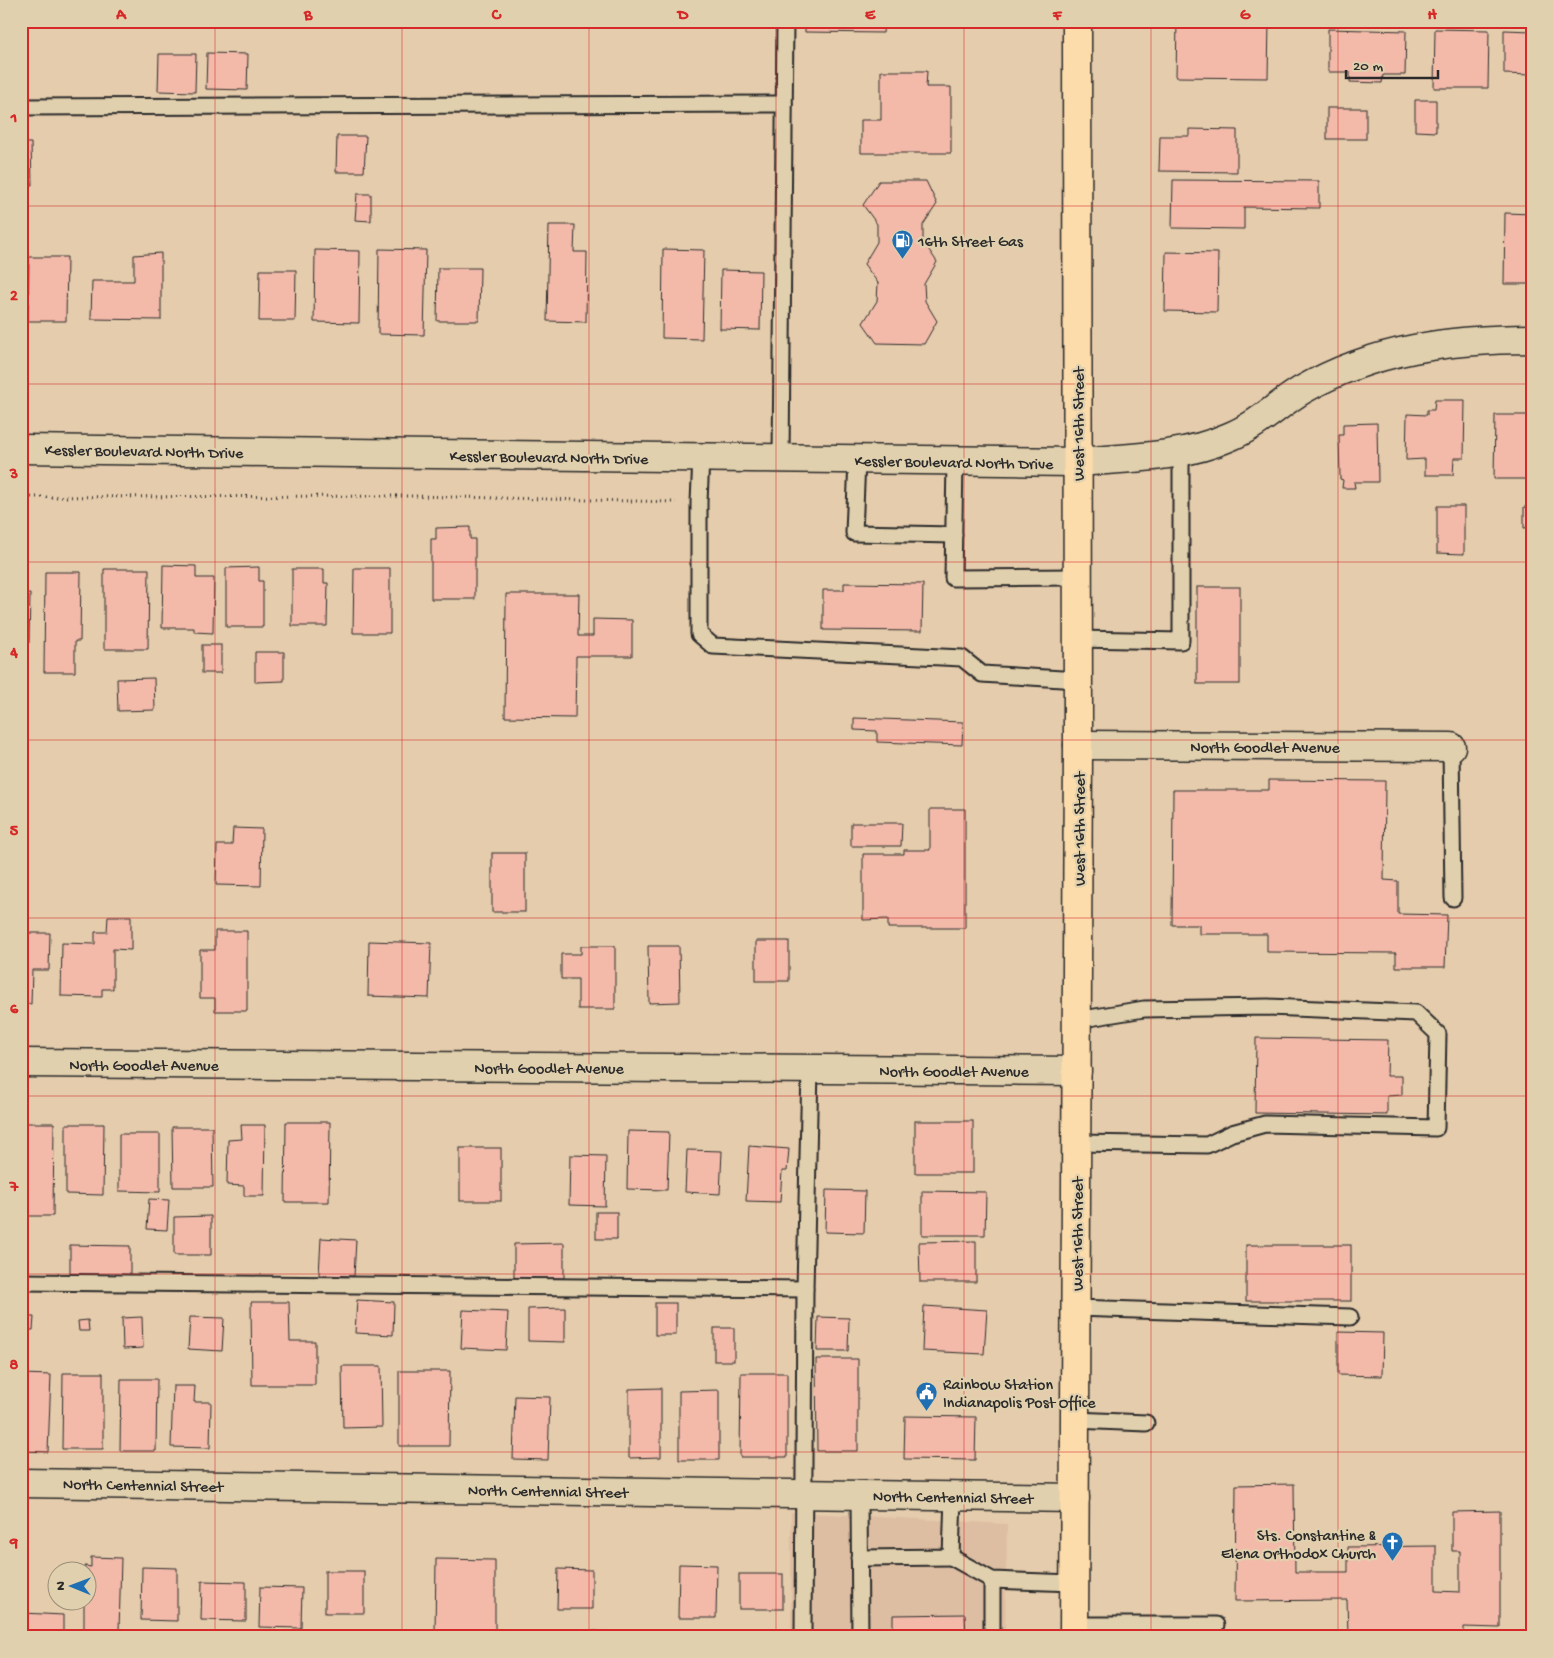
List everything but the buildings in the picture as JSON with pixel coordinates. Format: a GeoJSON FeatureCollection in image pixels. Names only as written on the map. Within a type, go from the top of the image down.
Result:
{"type":"FeatureCollection","features":[{"type":"Feature","properties":{"kind":"main road","name":"West 16th Street"},"geometry":{"type":"LineString","coordinates":[[1074,1631],[1078,745],[1077,21]]}},
{"type":"Feature","properties":{"kind":"street","name":"Kessler Boulevard North Drive"},"geometry":{"type":"LineString","coordinates":[[21,449],[955,462],[1077,462],[1181,451],[1230,437],[1260,421],[1302,390],[1340,371],[1385,355],[1438,343],[1471,340],[1532,339]]}},
{"type":"Feature","properties":{"kind":"street","name":"North Goodlet Avenue"},"geometry":{"type":"LineString","coordinates":[[1078,745],[1451,747]]}},
{"type":"Feature","properties":{"kind":"street","name":"North Goodlet Avenue"},"geometry":{"type":"LineString","coordinates":[[21,1063],[1077,1071]]}},
{"type":"Feature","properties":{"kind":"street","name":"North Centennial Street"},"geometry":{"type":"LineString","coordinates":[[21,1483],[1075,1498]]}},
{"type":"Feature","properties":{"kind":"lane"},"geometry":{"type":"LineString","coordinates":[[781,459],[785,21]]}},
{"type":"Feature","properties":{"kind":"lane"},"geometry":{"type":"LineString","coordinates":[[21,107],[784,104]]}},
{"type":"Feature","properties":{"kind":"lane"},"geometry":{"type":"LineString","coordinates":[[1077,639],[1181,641],[1181,451]]}},
{"type":"Feature","properties":{"kind":"lane"},"geometry":{"type":"LineString","coordinates":[[702,458],[699,502],[700,634],[713,646],[962,658],[982,674],[1078,680]]}},
{"type":"Feature","properties":{"kind":"lane"},"geometry":{"type":"LineString","coordinates":[[858,460],[854,533],[954,535]]}},
{"type":"Feature","properties":{"kind":"lane"},"geometry":{"type":"LineString","coordinates":[[955,462],[953,578],[1077,577]]}},
{"type":"Feature","properties":{"kind":"lane"},"geometry":{"type":"LineString","coordinates":[[1451,747],[1453,898]]}},
{"type":"Feature","properties":{"kind":"lane"},"geometry":{"type":"LineString","coordinates":[[1077,1020],[1144,1009],[1288,1008],[1416,1013],[1438,1034],[1436,1128],[1265,1124],[1232,1133],[1207,1145],[1077,1143]]}},
{"type":"Feature","properties":{"kind":"lane"},"geometry":{"type":"LineString","coordinates":[[803,1637],[805,1289],[810,1069]]}},
{"type":"Feature","properties":{"kind":"lane"},"geometry":{"type":"LineString","coordinates":[[21,1282],[805,1289]]}},
{"type":"Feature","properties":{"kind":"lane"},"geometry":{"type":"LineString","coordinates":[[1076,1308],[1350,1317]]}},
{"type":"Feature","properties":{"kind":"lane"},"geometry":{"type":"LineString","coordinates":[[1076,1420],[1146,1423]]}},
{"type":"Feature","properties":{"kind":"lane"},"geometry":{"type":"LineString","coordinates":[[860,1495],[860,1637]]}},
{"type":"Feature","properties":{"kind":"lane"},"geometry":{"type":"LineString","coordinates":[[951,1557],[953,1496]]}},
{"type":"Feature","properties":{"kind":"lane"},"geometry":{"type":"LineString","coordinates":[[859,1558],[951,1557],[992,1580],[1074,1583]]}},
{"type":"Feature","properties":{"kind":"lane"},"geometry":{"type":"LineString","coordinates":[[992,1580],[992,1637]]}},
{"type":"Feature","properties":{"kind":"lane"},"geometry":{"type":"LineString","coordinates":[[1074,1631],[1216,1625]]}},
{"type":"Feature","properties":{"kind":"path"},"geometry":{"type":"LineString","coordinates":[[21,497],[412,496],[699,502]]}},
{"type":"Feature","properties":{"kind":"shaded area"},"geometry":{"type":"Polygon","coordinates":[[[791,1512],[1007,1524],[1005,1637],[791,1637],[791,1512]]]}},
{"type":"Feature","properties":{"kind":"place","name":"16th Street Gas"},"geometry":{"type":"Point","coordinates":[902,259]}},
{"type":"Feature","properties":{"kind":"place","name":"Rainbow Station Indianapolis Post Office"},"geometry":{"type":"Point","coordinates":[927,1411]}},
{"type":"Feature","properties":{"kind":"place","name":"Sts. Constantine & Elena Orthodox Church"},"geometry":{"type":"Point","coordinates":[1392,1562]}}]}
